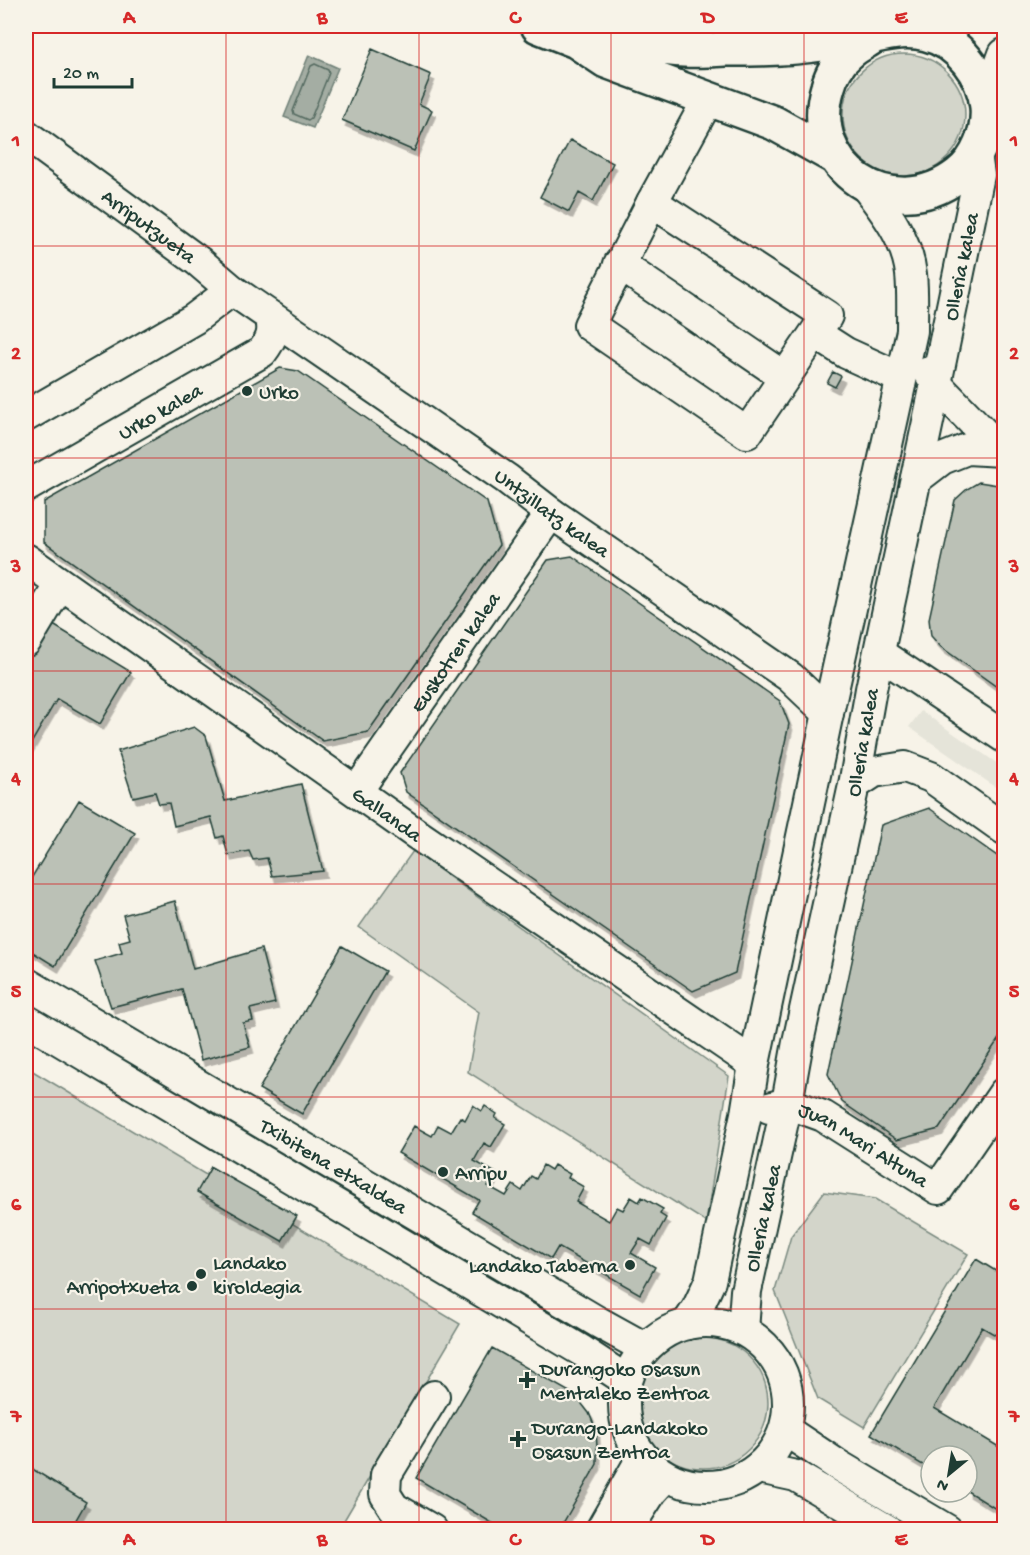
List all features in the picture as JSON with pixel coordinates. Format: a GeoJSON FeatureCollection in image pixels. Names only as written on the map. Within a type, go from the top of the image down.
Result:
{"type":"FeatureCollection","features":[{"type":"Feature","properties":{"kind":"main road"},"geometry":{"type":"LineString","coordinates":[[538,26],[576,41],[606,61],[774,123],[836,157]]}},
{"type":"Feature","properties":{"kind":"main road"},"geometry":{"type":"LineString","coordinates":[[576,41],[596,40],[685,50],[781,48],[871,38],[888,32],[912,28],[929,34],[950,44],[967,60],[991,100],[960,174],[939,188],[914,195],[888,193],[864,184],[848,173],[836,157],[824,131],[823,103],[831,76],[848,53],[871,38]]}},
{"type":"Feature","properties":{"kind":"street"},"geometry":{"type":"LineString","coordinates":[[652,202],[827,316],[747,433],[589,325],[619,264],[652,202],[709,98]]}},
{"type":"Feature","properties":{"kind":"street","name":"Olleria kalea"},"geometry":{"type":"LineString","coordinates":[[743,1330],[746,1291],[854,785],[871,688],[936,384],[991,100]]}},
{"type":"Feature","properties":{"kind":"street","name":"Arriputzueta"},"geometry":{"type":"LineString","coordinates":[[26,135],[271,317]]}},
{"type":"Feature","properties":{"kind":"street","name":"Olleria kalea"},"geometry":{"type":"LineString","coordinates":[[687,1324],[697,1310],[710,1281],[828,713],[912,331],[911,273],[904,246],[888,214],[864,184]]}},
{"type":"Feature","properties":{"kind":"street"},"geometry":{"type":"LineString","coordinates":[[619,264],[785,377]]}},
{"type":"Feature","properties":{"kind":"street"},"geometry":{"type":"LineString","coordinates":[[26,416],[194,319],[232,290]]}},
{"type":"Feature","properties":{"kind":"street","name":"Urko kalea"},"geometry":{"type":"LineString","coordinates":[[26,487],[262,352],[273,330],[271,317]]}},
{"type":"Feature","properties":{"kind":"street","name":"Untzillatz kalea"},"geometry":{"type":"LineString","coordinates":[[271,317],[790,677],[828,713]]}},
{"type":"Feature","properties":{"kind":"street"},"geometry":{"type":"LineString","coordinates":[[912,331],[922,360],[936,384],[1003,453]]}},
{"type":"Feature","properties":{"kind":"street"},"geometry":{"type":"LineString","coordinates":[[815,333],[846,353],[901,378]]}},
{"type":"Feature","properties":{"kind":"street"},"geometry":{"type":"LineString","coordinates":[[916,479],[942,459],[967,449],[1003,453]]}},
{"type":"Feature","properties":{"kind":"street","name":"Euskotren kalea"},"geometry":{"type":"LineString","coordinates":[[357,791],[551,513]]}},
{"type":"Feature","properties":{"kind":"street","name":"Gallanda"},"geometry":{"type":"LineString","coordinates":[[26,559],[415,832],[754,1064]]}},
{"type":"Feature","properties":{"kind":"street"},"geometry":{"type":"LineString","coordinates":[[26,641],[60,584]]}},
{"type":"Feature","properties":{"kind":"street"},"geometry":{"type":"LineString","coordinates":[[880,654],[1005,737]]}},
{"type":"Feature","properties":{"kind":"street"},"geometry":{"type":"LineString","coordinates":[[854,785],[874,772],[905,767],[931,777],[1005,829]]}},
{"type":"Feature","properties":{"kind":"street","name":"Txibitena etxaldea"},"geometry":{"type":"LineString","coordinates":[[26,983],[645,1348]]}},
{"type":"Feature","properties":{"kind":"street","name":"Txibitena etxaldea"},"geometry":{"type":"LineString","coordinates":[[26,1020],[582,1351],[626,1380]]}},
{"type":"Feature","properties":{"kind":"street","name":"Juan Mari Altuna"},"geometry":{"type":"LineString","coordinates":[[746,1114],[787,1103],[823,1116],[938,1189],[1005,1094]]}},
{"type":"Feature","properties":{"kind":"street"},"geometry":{"type":"LineString","coordinates":[[706,1322],[725,1324],[743,1330],[762,1344],[777,1362],[786,1384],[789,1407],[785,1430],[775,1451],[759,1468],[738,1481],[714,1487],[689,1486],[665,1477],[653,1468],[642,1458],[628,1434],[622,1407],[626,1380],[633,1363],[645,1348],[664,1332],[687,1324],[706,1322]]}},
{"type":"Feature","properties":{"kind":"street"},"geometry":{"type":"LineString","coordinates":[[432,1530],[394,1508],[385,1494],[386,1475],[434,1396]]}},
{"type":"Feature","properties":{"kind":"street"},"geometry":{"type":"LineString","coordinates":[[785,1430],[836,1464],[947,1530]]}},
{"type":"Feature","properties":{"kind":"street"},"geometry":{"type":"LineString","coordinates":[[601,1530],[642,1458]]}},
{"type":"Feature","properties":{"kind":"street"},"geometry":{"type":"LineString","coordinates":[[759,1468],[796,1476],[887,1530]]}},
{"type":"Feature","properties":{"kind":"street"},"geometry":{"type":"LineString","coordinates":[[627,1530],[652,1491],[665,1477]]}},
{"type":"Feature","properties":{"kind":"shaded area"},"geometry":{"type":"Polygon","coordinates":[[[904,54],[927,58],[947,72],[961,92],[965,115],[961,138],[947,158],[927,172],[904,176],[881,172],[861,158],[847,138],[843,115],[847,92],[861,72],[881,58],[904,54]]]}},
{"type":"Feature","properties":{"kind":"shaded area"},"geometry":{"type":"Polygon","coordinates":[[[921,711],[1004,768],[1004,793],[909,727],[921,711]]]}},
{"type":"Feature","properties":{"kind":"shaded area"},"geometry":{"type":"Polygon","coordinates":[[[413,851],[729,1076],[706,1222],[468,1072],[479,1012],[359,927],[413,851]]]}},
{"type":"Feature","properties":{"kind":"shaded area","name":"Arripotxueta"},"geometry":{"type":"Polygon","coordinates":[[[26,1067],[206,1175],[211,1167],[296,1216],[293,1224],[460,1324],[343,1522],[348,1527],[347,1529],[26,1530],[26,1067]]]}},
{"type":"Feature","properties":{"kind":"shaded area"},"geometry":{"type":"Polygon","coordinates":[[[824,1192],[875,1199],[968,1254],[864,1427],[818,1399],[775,1291],[791,1236],[824,1192]]]}},
{"type":"Feature","properties":{"kind":"shaded area"},"geometry":{"type":"Polygon","coordinates":[[[703,1338],[728,1343],[749,1357],[763,1378],[768,1403],[763,1428],[749,1449],[728,1463],[703,1468],[678,1463],[657,1449],[643,1428],[638,1403],[643,1378],[657,1357],[678,1343],[703,1338]]]}},
{"type":"Feature","properties":{"kind":"water"},"geometry":{"type":"Polygon","coordinates":[[[309,55],[338,68],[313,128],[284,117],[309,55]]]}},
{"type":"Feature","properties":{"kind":"building"},"geometry":{"type":"Polygon","coordinates":[[[372,49],[431,75],[419,104],[432,110],[414,151],[342,120],[372,49]]]}},
{"type":"Feature","properties":{"kind":"building"},"geometry":{"type":"Polygon","coordinates":[[[570,140],[613,163],[593,201],[579,193],[569,212],[540,197],[570,140]]]}},
{"type":"Feature","properties":{"kind":"building"},"geometry":{"type":"Polygon","coordinates":[[[280,368],[298,371],[487,502],[499,545],[368,732],[323,741],[44,542],[44,502],[280,368]]]}},
{"type":"Feature","properties":{"kind":"building"},"geometry":{"type":"Polygon","coordinates":[[[833,372],[841,376],[835,387],[827,383],[833,372]]]}},
{"type":"Feature","properties":{"kind":"building"},"geometry":{"type":"Polygon","coordinates":[[[979,482],[1004,486],[1004,692],[941,647],[931,636],[929,619],[955,500],[979,482]]]}},
{"type":"Feature","properties":{"kind":"building"},"geometry":{"type":"Polygon","coordinates":[[[572,556],[780,701],[789,724],[735,973],[693,991],[406,792],[400,773],[548,560],[572,556]]]}},
{"type":"Feature","properties":{"kind":"building"},"geometry":{"type":"Polygon","coordinates":[[[50,623],[131,672],[100,724],[57,699],[26,752],[26,664],[50,623]]]}},
{"type":"Feature","properties":{"kind":"building"},"geometry":{"type":"Polygon","coordinates":[[[194,727],[206,736],[225,801],[301,784],[323,871],[272,876],[267,858],[253,860],[249,851],[228,855],[223,836],[217,838],[211,817],[174,826],[169,803],[159,804],[155,792],[133,797],[118,751],[194,727]]]}},
{"type":"Feature","properties":{"kind":"building"},"geometry":{"type":"Polygon","coordinates":[[[79,800],[135,833],[55,966],[26,948],[26,873],[32,877],[79,800]]]}},
{"type":"Feature","properties":{"kind":"building"},"geometry":{"type":"Polygon","coordinates":[[[929,808],[1004,861],[1004,1031],[939,1129],[897,1140],[842,1102],[828,1074],[881,825],[929,808]]]}},
{"type":"Feature","properties":{"kind":"building"},"geometry":{"type":"Polygon","coordinates":[[[175,901],[193,969],[261,949],[275,1003],[250,1009],[253,1021],[243,1023],[250,1047],[201,1060],[182,989],[111,1007],[95,961],[122,953],[119,942],[130,939],[123,915],[175,901]]]}},
{"type":"Feature","properties":{"kind":"building"},"geometry":{"type":"Polygon","coordinates":[[[342,946],[385,971],[302,1114],[259,1089],[342,946]]]}},
{"type":"Feature","properties":{"kind":"building"},"geometry":{"type":"Polygon","coordinates":[[[473,1105],[482,1111],[485,1106],[497,1114],[495,1118],[505,1124],[491,1147],[484,1143],[474,1161],[496,1173],[488,1186],[506,1196],[513,1185],[522,1191],[531,1176],[536,1179],[543,1165],[551,1170],[554,1165],[570,1174],[568,1178],[584,1187],[576,1202],[609,1221],[617,1207],[623,1210],[631,1197],[639,1202],[642,1197],[663,1209],[660,1214],[666,1218],[651,1245],[640,1239],[631,1253],[655,1267],[640,1294],[558,1247],[551,1259],[472,1212],[479,1200],[398,1153],[414,1126],[432,1136],[438,1125],[451,1132],[460,1117],[465,1120],[473,1105]]]}},
{"type":"Feature","properties":{"kind":"building"},"geometry":{"type":"Polygon","coordinates":[[[211,1167],[297,1216],[282,1241],[197,1192],[211,1167]]]}},
{"type":"Feature","properties":{"kind":"building"},"geometry":{"type":"Polygon","coordinates":[[[976,1259],[1004,1276],[1004,1340],[982,1327],[934,1408],[1004,1450],[1004,1514],[979,1498],[979,1444],[919,1444],[919,1463],[871,1434],[976,1259]]]}},
{"type":"Feature","properties":{"kind":"building","name":"Durango-Landakoko Osasun Zentroa"},"geometry":{"type":"Polygon","coordinates":[[[492,1348],[575,1395],[589,1413],[596,1430],[597,1464],[559,1530],[504,1530],[416,1478],[492,1348]]]}},
{"type":"Feature","properties":{"kind":"building"},"geometry":{"type":"Polygon","coordinates":[[[26,1465],[86,1502],[70,1530],[26,1530],[26,1465]]]}},
{"type":"Feature","properties":{"kind":"place","name":"Urko"},"geometry":{"type":"Point","coordinates":[247,391]}},
{"type":"Feature","properties":{"kind":"place","name":"Arripu"},"geometry":{"type":"Point","coordinates":[443,1172]}},
{"type":"Feature","properties":{"kind":"place","name":"Landako Taberna"},"geometry":{"type":"Point","coordinates":[630,1265]}},
{"type":"Feature","properties":{"kind":"place","name":"Landako kiroldegia"},"geometry":{"type":"Point","coordinates":[201,1274]}},
{"type":"Feature","properties":{"kind":"place","name":"Arripotxueta"},"geometry":{"type":"Point","coordinates":[192,1286]}},
{"type":"Feature","properties":{"kind":"place","name":"Durangoko Osasun Mentaleko Zentroa"},"geometry":{"type":"Point","coordinates":[527,1380]}},
{"type":"Feature","properties":{"kind":"place","name":"Durango-Landakoko Osasun Zentroa"},"geometry":{"type":"Point","coordinates":[518,1439]}}]}
